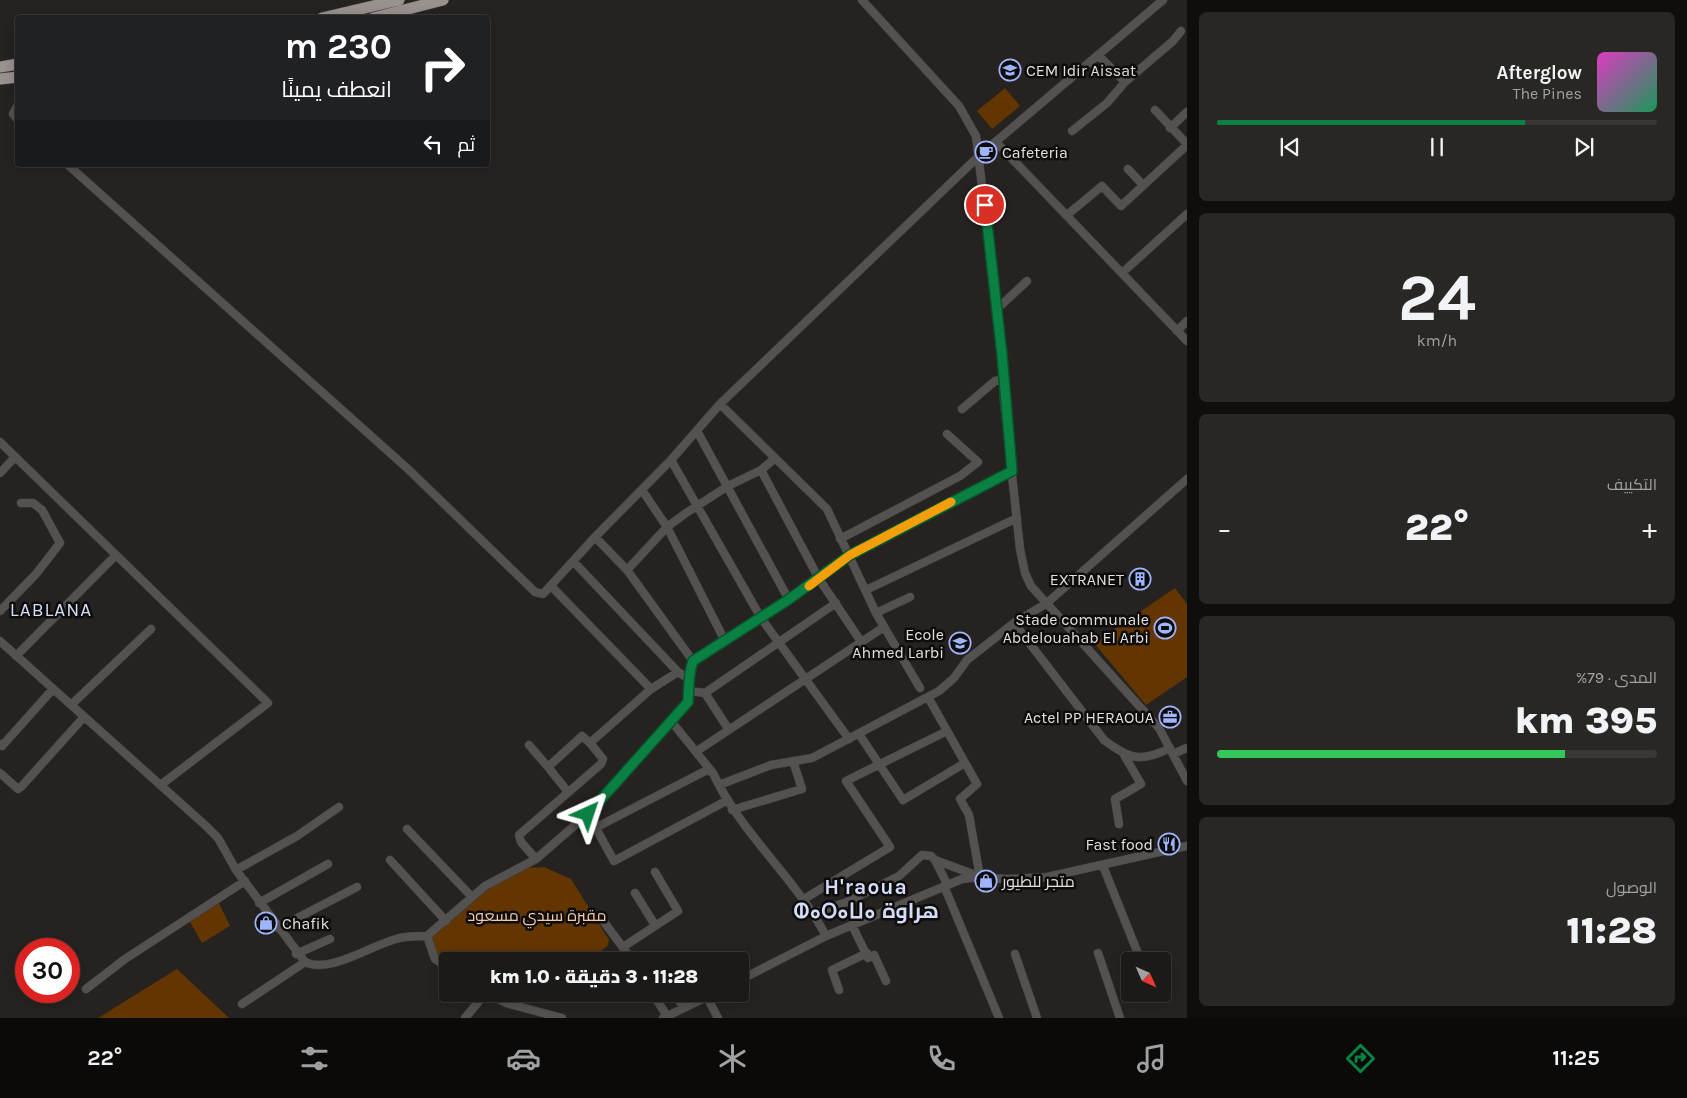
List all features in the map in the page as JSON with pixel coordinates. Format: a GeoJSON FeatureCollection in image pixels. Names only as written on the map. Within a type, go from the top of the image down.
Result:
{"type":"FeatureCollection","features":[{"type":"Feature","properties":{"kind":"highway"},"geometry":{"type":"LineString","coordinates":[[335,15],[399,0]]}},
{"type":"Feature","properties":{"kind":"highway"},"geometry":{"type":"LineString","coordinates":[[385,15],[443,0]]}},
{"type":"Feature","properties":{"kind":"highway"},"geometry":{"type":"LineString","coordinates":[[0,67],[15,64]]}},
{"type":"Feature","properties":{"kind":"highway"},"geometry":{"type":"LineString","coordinates":[[0,79],[15,77]]}},
{"type":"Feature","properties":{"kind":"street"},"geometry":{"type":"LineString","coordinates":[[862,0],[959,106],[976,136],[980,155],[1017,518],[1025,573],[1031,586],[1048,602],[1159,728],[1187,781]]}},
{"type":"Feature","properties":{"kind":"street"},"geometry":{"type":"LineString","coordinates":[[70,167],[408,469],[535,592],[543,594],[594,537],[671,460],[720,404],[980,155],[1163,0]]}},
{"type":"Feature","properties":{"kind":"street"},"geometry":{"type":"LineString","coordinates":[[1072,131],[1106,103],[1125,82],[1173,41],[1181,31]]}},
{"type":"Feature","properties":{"kind":"street"},"geometry":{"type":"LineString","coordinates":[[1098,55],[1125,82]]}},
{"type":"Feature","properties":{"kind":"street"},"geometry":{"type":"LineString","coordinates":[[1067,215],[1102,186],[1121,206],[1187,145],[1155,110]]}},
{"type":"Feature","properties":{"kind":"street"},"geometry":{"type":"LineString","coordinates":[[1170,128],[1187,112]]}},
{"type":"Feature","properties":{"kind":"street"},"geometry":{"type":"LineString","coordinates":[[996,142],[1187,341]]}},
{"type":"Feature","properties":{"kind":"street"},"geometry":{"type":"LineString","coordinates":[[1128,169],[1143,185]]}},
{"type":"Feature","properties":{"kind":"street"},"geometry":{"type":"LineString","coordinates":[[1122,273],[1187,214]]}},
{"type":"Feature","properties":{"kind":"street"},"geometry":{"type":"LineString","coordinates":[[997,309],[1026,281]]}},
{"type":"Feature","properties":{"kind":"street"},"geometry":{"type":"LineString","coordinates":[[1177,331],[1187,321]]}},
{"type":"Feature","properties":{"kind":"street"},"geometry":{"type":"LineString","coordinates":[[962,409],[995,381],[1003,379]]}},
{"type":"Feature","properties":{"kind":"street"},"geometry":{"type":"LineString","coordinates":[[720,404],[827,509],[876,613],[920,688]]}},
{"type":"Feature","properties":{"kind":"street"},"geometry":{"type":"LineString","coordinates":[[697,431],[788,600]]}},
{"type":"Feature","properties":{"kind":"street"},"geometry":{"type":"LineString","coordinates":[[840,539],[960,476],[978,462],[948,434]]}},
{"type":"Feature","properties":{"kind":"street"},"geometry":{"type":"LineString","coordinates":[[0,442],[268,703],[162,784]]}},
{"type":"Feature","properties":{"kind":"street"},"geometry":{"type":"LineString","coordinates":[[0,473],[15,457]]}},
{"type":"Feature","properties":{"kind":"street"},"geometry":{"type":"LineString","coordinates":[[627,570],[668,527],[696,506],[728,486],[761,470],[774,459]]}},
{"type":"Feature","properties":{"kind":"street"},"geometry":{"type":"LineString","coordinates":[[671,460],[761,618],[849,739]]}},
{"type":"Feature","properties":{"kind":"street"},"geometry":{"type":"LineString","coordinates":[[761,470],[819,579],[862,643]]}},
{"type":"Feature","properties":{"kind":"street"},"geometry":{"type":"LineString","coordinates":[[0,641],[53,690],[162,784],[218,838],[236,870],[296,954],[313,966],[330,965],[397,938],[426,936],[485,886],[536,859],[588,814],[688,702],[689,672],[693,661],[788,600],[850,555],[1012,471]]}},
{"type":"Feature","properties":{"kind":"street"},"geometry":{"type":"LineString","coordinates":[[719,785],[771,765],[812,758],[928,697],[954,678],[966,660],[1014,623],[1048,602],[1187,480]]}},
{"type":"Feature","properties":{"kind":"street"},"geometry":{"type":"LineString","coordinates":[[642,490],[668,527],[725,640]]}},
{"type":"Feature","properties":{"kind":"street"},"geometry":{"type":"LineString","coordinates":[[0,611],[36,574],[60,544],[42,510],[33,503],[21,503]]}},
{"type":"Feature","properties":{"kind":"street"},"geometry":{"type":"LineString","coordinates":[[866,590],[1017,518]]}},
{"type":"Feature","properties":{"kind":"street"},"geometry":{"type":"LineString","coordinates":[[594,537],[627,570],[693,661]]}},
{"type":"Feature","properties":{"kind":"street"},"geometry":{"type":"LineString","coordinates":[[16,656],[115,556]]}},
{"type":"Feature","properties":{"kind":"street"},"geometry":{"type":"LineString","coordinates":[[573,561],[678,672],[690,680]]}},
{"type":"Feature","properties":{"kind":"street"},"geometry":{"type":"LineString","coordinates":[[551,586],[651,689]]}},
{"type":"Feature","properties":{"kind":"street"},"geometry":{"type":"LineString","coordinates":[[876,613],[910,597]]}},
{"type":"Feature","properties":{"kind":"street"},"geometry":{"type":"LineString","coordinates":[[689,691],[705,693],[836,603]]}},
{"type":"Feature","properties":{"kind":"street"},"geometry":{"type":"LineString","coordinates":[[1014,623],[1104,740],[1134,758],[1153,757],[1187,748]]}},
{"type":"Feature","properties":{"kind":"street"},"geometry":{"type":"LineString","coordinates":[[698,750],[884,627]]}},
{"type":"Feature","properties":{"kind":"street"},"geometry":{"type":"LineString","coordinates":[[71,705],[151,629]]}},
{"type":"Feature","properties":{"kind":"street"},"geometry":{"type":"LineString","coordinates":[[590,743],[651,689],[678,672]]}},
{"type":"Feature","properties":{"kind":"street"},"geometry":{"type":"LineString","coordinates":[[0,744],[2,746],[53,690]]}},
{"type":"Feature","properties":{"kind":"street"},"geometry":{"type":"LineString","coordinates":[[705,693],[729,730]]}},
{"type":"Feature","properties":{"kind":"street"},"geometry":{"type":"LineString","coordinates":[[928,697],[977,784],[960,799],[969,815],[980,877]]}},
{"type":"Feature","properties":{"kind":"street"},"geometry":{"type":"LineString","coordinates":[[0,773],[19,788],[84,717]]}},
{"type":"Feature","properties":{"kind":"street"},"geometry":{"type":"LineString","coordinates":[[671,721],[713,773],[732,810],[804,899],[826,936]]}},
{"type":"Feature","properties":{"kind":"street"},"geometry":{"type":"LineString","coordinates":[[804,899],[890,847],[846,781],[947,731]]}},
{"type":"Feature","properties":{"kind":"street"},"geometry":{"type":"LineString","coordinates":[[858,734],[903,800],[965,763]]}},
{"type":"Feature","properties":{"kind":"street"},"geometry":{"type":"LineString","coordinates":[[536,859],[520,842],[520,835],[603,761],[590,743],[582,736],[548,767]]}},
{"type":"Feature","properties":{"kind":"street"},"geometry":{"type":"LineString","coordinates":[[528,745],[568,792]]}},
{"type":"Feature","properties":{"kind":"street"},"geometry":{"type":"LineString","coordinates":[[1119,824],[1115,800],[1142,784],[1123,753]]}},
{"type":"Feature","properties":{"kind":"street"},"geometry":{"type":"LineString","coordinates":[[732,810],[802,789],[793,761]]}},
{"type":"Feature","properties":{"kind":"street"},"geometry":{"type":"LineString","coordinates":[[596,828],[707,770],[713,773]]}},
{"type":"Feature","properties":{"kind":"street"},"geometry":{"type":"LineString","coordinates":[[588,814],[614,860],[726,801]]}},
{"type":"Feature","properties":{"kind":"street"},"geometry":{"type":"LineString","coordinates":[[236,870],[296,836],[339,807]]}},
{"type":"Feature","properties":{"kind":"street"},"geometry":{"type":"LineString","coordinates":[[408,829],[472,897]]}},
{"type":"Feature","properties":{"kind":"street"},"geometry":{"type":"LineString","coordinates":[[814,914],[847,902],[899,876],[922,855],[931,856],[935,860],[980,877],[1005,879],[1047,877],[1187,846]]}},
{"type":"Feature","properties":{"kind":"street"},"geometry":{"type":"LineString","coordinates":[[390,860],[446,921]]}},
{"type":"Feature","properties":{"kind":"street"},"geometry":{"type":"LineString","coordinates":[[935,860],[999,1018]]}},
{"type":"Feature","properties":{"kind":"street"},"geometry":{"type":"LineString","coordinates":[[259,903],[328,864]]}},
{"type":"Feature","properties":{"kind":"street"},"geometry":{"type":"LineString","coordinates":[[1103,866],[1137,952]]}},
{"type":"Feature","properties":{"kind":"street"},"geometry":{"type":"LineString","coordinates":[[624,947],[678,911],[655,872]]}},
{"type":"Feature","properties":{"kind":"street"},"geometry":{"type":"LineString","coordinates":[[749,975],[826,936],[946,885],[980,877]]}},
{"type":"Feature","properties":{"kind":"street"},"geometry":{"type":"LineString","coordinates":[[86,989],[125,959],[245,881]]}},
{"type":"Feature","properties":{"kind":"street"},"geometry":{"type":"LineString","coordinates":[[278,928],[357,887]]}},
{"type":"Feature","properties":{"kind":"street"},"geometry":{"type":"LineString","coordinates":[[635,893],[655,925]]}},
{"type":"Feature","properties":{"kind":"street"},"geometry":{"type":"LineString","coordinates":[[604,922],[627,952]]}},
{"type":"Feature","properties":{"kind":"street"},"geometry":{"type":"LineString","coordinates":[[852,925],[868,958],[874,955],[886,982]]}},
{"type":"Feature","properties":{"kind":"street"},"geometry":{"type":"LineString","coordinates":[[426,936],[435,959],[439,962]]}},
{"type":"Feature","properties":{"kind":"street"},"geometry":{"type":"LineString","coordinates":[[296,954],[330,939]]}},
{"type":"Feature","properties":{"kind":"street"},"geometry":{"type":"LineString","coordinates":[[839,990],[832,970],[866,953]]}},
{"type":"Feature","properties":{"kind":"street"},"geometry":{"type":"LineString","coordinates":[[1098,953],[1120,1018]]}},
{"type":"Feature","properties":{"kind":"street"},"geometry":{"type":"LineString","coordinates":[[1015,954],[1037,1018]]}},
{"type":"Feature","properties":{"kind":"street"},"geometry":{"type":"LineString","coordinates":[[242,1004],[305,962]]}},
{"type":"Feature","properties":{"kind":"street"},"geometry":{"type":"LineString","coordinates":[[465,1018],[478,1002]]}},
{"type":"Feature","properties":{"kind":"street"},"geometry":{"type":"LineString","coordinates":[[504,1002],[562,1018]]}},
{"type":"Feature","properties":{"kind":"street"},"geometry":{"type":"LineString","coordinates":[[657,1002],[665,1017],[696,1002]]}},
{"type":"Feature","properties":{"kind":"street"},"geometry":{"type":"LineString","coordinates":[[680,1002],[684,1008]]}},
{"type":"Feature","properties":{"kind":"street"},"geometry":{"type":"LineString","coordinates":[[712,1002],[718,1018]]}},
{"type":"Feature","properties":{"kind":"green space"},"geometry":{"type":"Polygon","coordinates":[[[1005,88],[1020,106],[992,129],[977,111],[1005,88]]]}},
{"type":"Feature","properties":{"kind":"green space","name":"Stade communale Abdelouahab El Arbi"},"geometry":{"type":"Polygon","coordinates":[[[1175,588],[1187,604],[1187,677],[1146,705],[1094,643],[1175,588]]]}},
{"type":"Feature","properties":{"kind":"green space","name":"مقبرة سيدي مسعود"},"geometry":{"type":"Polygon","coordinates":[[[544,867],[571,879],[609,940],[608,945],[601,952],[439,952],[439,958],[432,946],[431,936],[433,931],[474,897],[501,878],[520,868],[544,867]]]}},
{"type":"Feature","properties":{"kind":"green space"},"geometry":{"type":"Polygon","coordinates":[[[217,899],[230,926],[202,943],[190,922],[217,899]]]}},
{"type":"Feature","properties":{"kind":"green space"},"geometry":{"type":"Polygon","coordinates":[[[177,969],[229,1018],[98,1018],[177,969]]]}},
{"type":"Feature","properties":{"kind":"slow traffic"},"geometry":{"type":"LineString","coordinates":[[809,586],[850,555],[951,502]]}},
{"type":"Feature","properties":{"kind":"place","name":"CEM Idir Aissat"},"geometry":{"type":"Point","coordinates":[1010,70]}},
{"type":"Feature","properties":{"kind":"place","name":"Cafeteria"},"geometry":{"type":"Point","coordinates":[986,152]}},
{"type":"Feature","properties":{"kind":"place","name":"EXTRANET"},"geometry":{"type":"Point","coordinates":[1140,579]}},
{"type":"Feature","properties":{"kind":"place","name":"Stade communale Abdelouahab El Arbi"},"geometry":{"type":"Point","coordinates":[1165,628]}},
{"type":"Feature","properties":{"kind":"place","name":"Ecole Ahmed Larbi"},"geometry":{"type":"Point","coordinates":[960,643]}},
{"type":"Feature","properties":{"kind":"place","name":"Actel PP HERAOUA"},"geometry":{"type":"Point","coordinates":[1170,717]}},
{"type":"Feature","properties":{"kind":"place","name":"Fast food"},"geometry":{"type":"Point","coordinates":[1169,844]}},
{"type":"Feature","properties":{"kind":"place","name":"متجر للطيور"},"geometry":{"type":"Point","coordinates":[986,881]}},
{"type":"Feature","properties":{"kind":"place","name":"Chafik"},"geometry":{"type":"Point","coordinates":[266,923]}},
{"type":"Feature","properties":{"kind":"district","name":"LABLANA"},"geometry":{"type":"Point","coordinates":[51,609]}},
{"type":"Feature","properties":{"kind":"district","name":"H'raoua ⵀⴰⵔⴰⵡⴰ هراوة"},"geometry":{"type":"Point","coordinates":[866,899]}},
{"type":"Feature","properties":{"kind":"route"},"geometry":{"type":"LineString","coordinates":[[588,814],[688,702],[689,672],[693,661],[788,600],[850,555],[1012,471],[1004,401],[1002,355],[985,205]]}}]}
